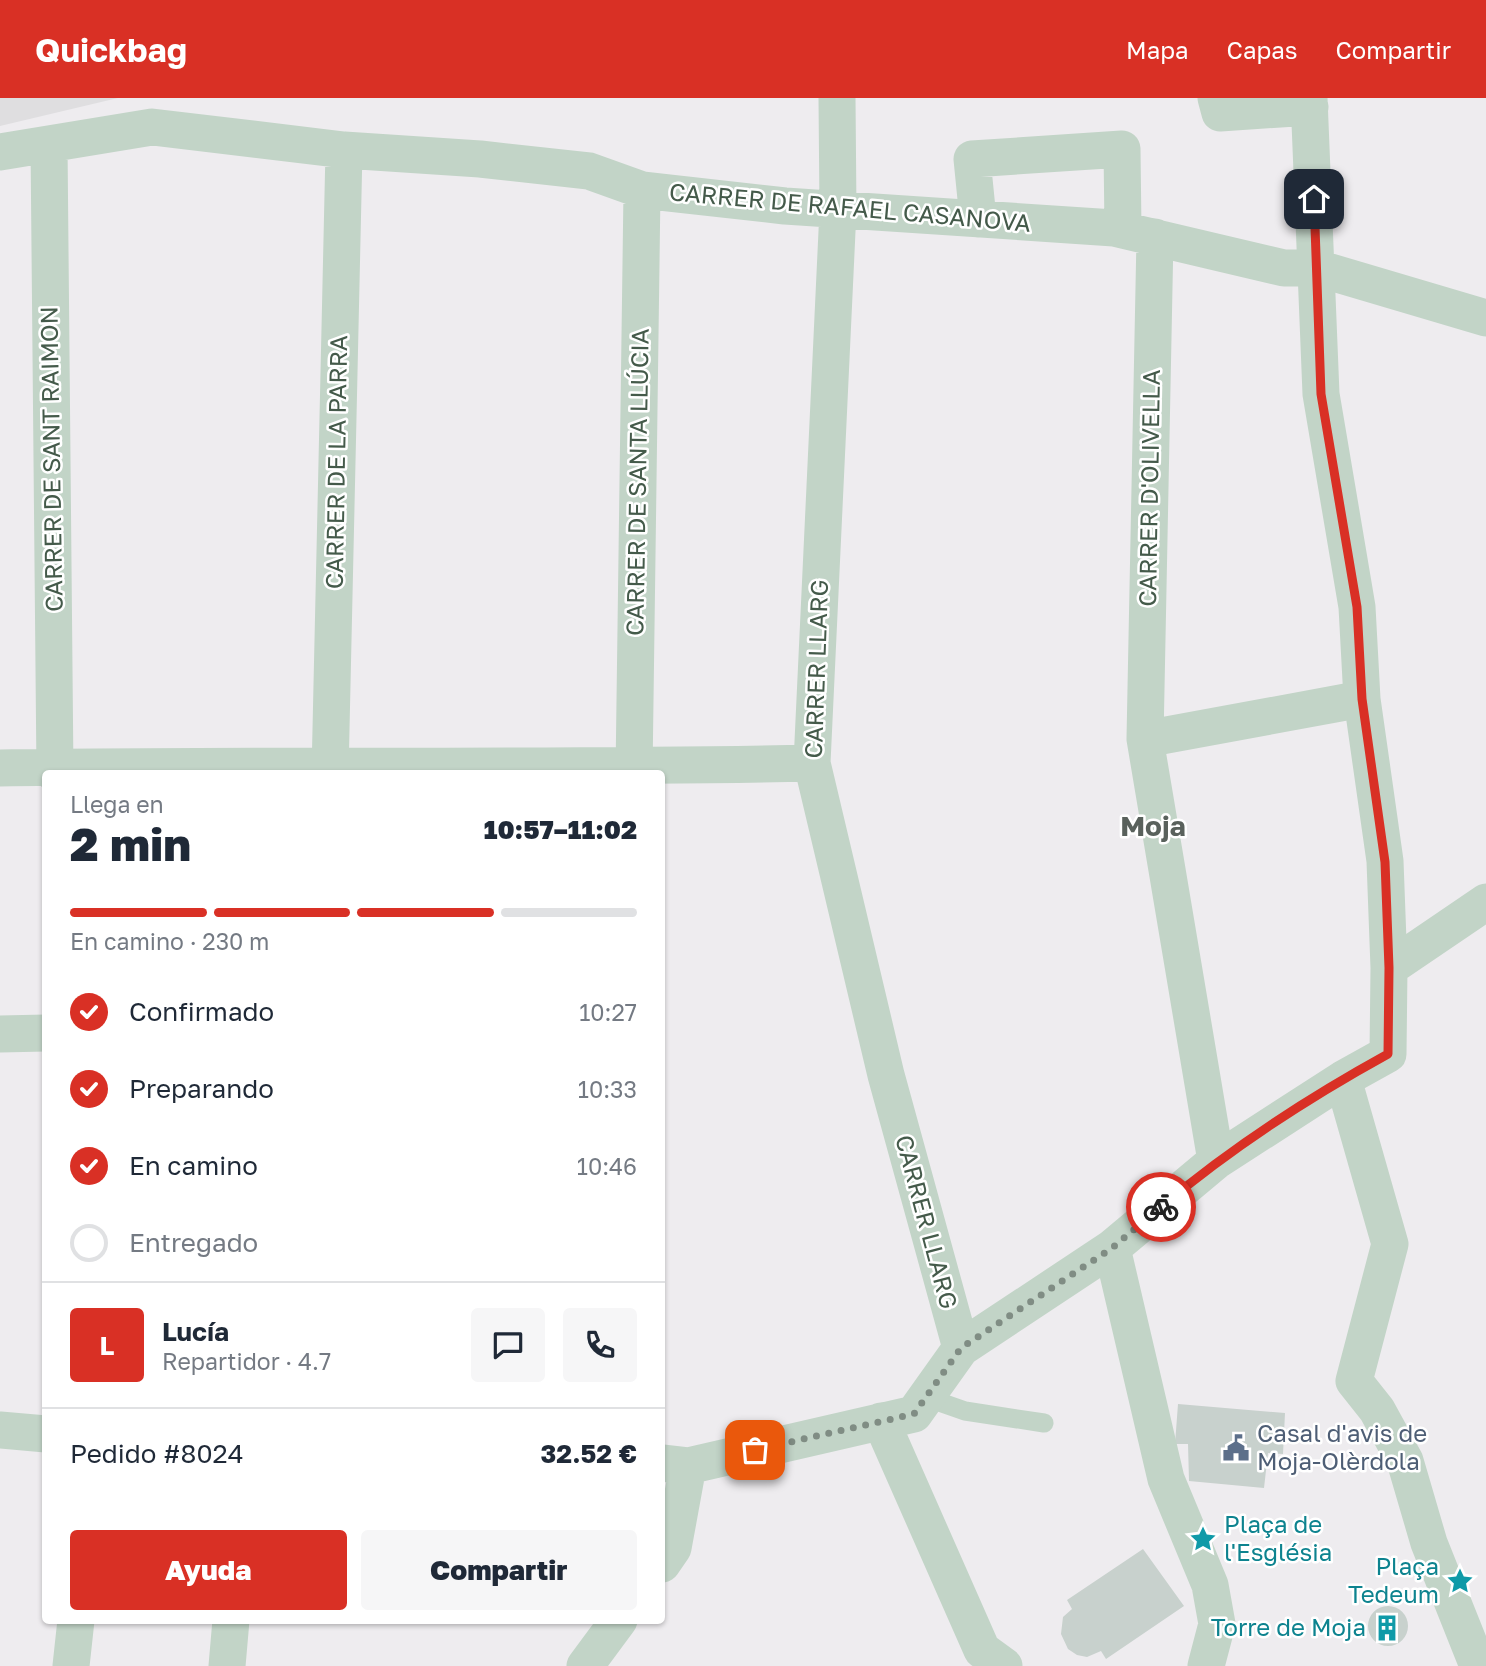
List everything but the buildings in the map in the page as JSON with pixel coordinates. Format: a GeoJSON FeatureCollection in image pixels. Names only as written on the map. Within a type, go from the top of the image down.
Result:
{"type":"FeatureCollection","features":[{"type":"Feature","properties":{"kind":"street","name":"CARRER LLARG"},"geometry":{"type":"LineString","coordinates":[[837,98],[838,210],[812,763],[886,1075],[961,1348]]}},
{"type":"Feature","properties":{"kind":"street"},"geometry":{"type":"LineString","coordinates":[[665,1560],[673,1548],[675,1464],[914,1414],[961,1348],[1112,1248],[1216,1161],[1343,1079],[1388,1054],[1389,968],[1385,862],[1362,699],[1357,607],[1321,394],[1310,103],[1220,113],[1216,98]]}},
{"type":"Feature","properties":{"kind":"street","name":"CARRER DE RAFAEL CASANOVA"},"geometry":{"type":"LineString","coordinates":[[0,152],[49,144],[151,113],[344,150],[480,159],[589,171],[642,190],[838,210],[978,219],[1139,234],[1284,268],[1317,268],[1486,318]]}},
{"type":"Feature","properties":{"kind":"street","name":"CARRER DE SANT RAIMON"},"geometry":{"type":"LineString","coordinates":[[49,144],[55,770]]}},
{"type":"Feature","properties":{"kind":"street","name":"CARRER D'OLIVELLA"},"geometry":{"type":"LineString","coordinates":[[978,219],[972,159],[1122,149],[1139,234],[1145,738],[1216,1161]]}},
{"type":"Feature","properties":{"kind":"street","name":"CARRER DE LA PARRA"},"geometry":{"type":"LineString","coordinates":[[330,769],[344,150]]}},
{"type":"Feature","properties":{"kind":"street","name":"CARRER DE SANTA LLÚCIA"},"geometry":{"type":"LineString","coordinates":[[634,770],[642,190]]}},
{"type":"Feature","properties":{"kind":"street"},"geometry":{"type":"LineString","coordinates":[[1145,738],[1362,699]]}},
{"type":"Feature","properties":{"kind":"street"},"geometry":{"type":"LineString","coordinates":[[192,770],[634,770],[812,763]]}},
{"type":"Feature","properties":{"kind":"street"},"geometry":{"type":"LineString","coordinates":[[0,768],[42,770]]}},
{"type":"Feature","properties":{"kind":"street"},"geometry":{"type":"LineString","coordinates":[[1389,968],[1486,902]]}},
{"type":"Feature","properties":{"kind":"street"},"geometry":{"type":"LineString","coordinates":[[0,1034],[42,1033]]}},
{"type":"Feature","properties":{"kind":"street"},"geometry":{"type":"LineString","coordinates":[[1343,1079],[1390,1244],[1354,1381],[1377,1410],[1405,1461],[1429,1544],[1478,1666]]}},
{"type":"Feature","properties":{"kind":"street"},"geometry":{"type":"LineString","coordinates":[[1112,1248],[1166,1479],[1210,1585],[1217,1624],[1206,1666]]}},
{"type":"Feature","properties":{"kind":"street"},"geometry":{"type":"LineString","coordinates":[[881,1421],[983,1661]]}},
{"type":"Feature","properties":{"kind":"street"},"geometry":{"type":"LineString","coordinates":[[0,1430],[42,1434]]}},
{"type":"Feature","properties":{"kind":"street"},"geometry":{"type":"LineString","coordinates":[[71,1666],[76,1624]]}},
{"type":"Feature","properties":{"kind":"street"},"geometry":{"type":"LineString","coordinates":[[227,1666],[231,1624]]}},
{"type":"Feature","properties":{"kind":"street"},"geometry":{"type":"LineString","coordinates":[[585,1666],[616,1624]]}},
{"type":"Feature","properties":{"kind":"lane"},"geometry":{"type":"LineString","coordinates":[[925,1397],[965,1411],[1044,1423]]}},
{"type":"Feature","properties":{"kind":"shaded area"},"geometry":{"type":"Polygon","coordinates":[[[0,98],[118,98],[0,126],[0,98]]]}},
{"type":"Feature","properties":{"kind":"way so far"},"geometry":{"type":"LineString","coordinates":[[755,1450],[914,1414],[961,1348],[1112,1248],[1161,1207]]}},
{"type":"Feature","properties":{"kind":"place","name":"Casal d'avis de Moja-Olèrdola"},"geometry":{"type":"Point","coordinates":[1236,1448]}},
{"type":"Feature","properties":{"kind":"place","name":"Plaça de l'Església"},"geometry":{"type":"Point","coordinates":[1203,1539]}},
{"type":"Feature","properties":{"kind":"place","name":"Plaça Tedeum"},"geometry":{"type":"Point","coordinates":[1460,1581]}},
{"type":"Feature","properties":{"kind":"place","name":"Torre de Moja"},"geometry":{"type":"Point","coordinates":[1387,1628]}},
{"type":"Feature","properties":{"kind":"district","name":"Moja"},"geometry":{"type":"Point","coordinates":[1153,826]}},
{"type":"Feature","properties":{"kind":"route"},"geometry":{"type":"LineString","coordinates":[[1161,1207],[1216,1161],[1343,1079],[1388,1054],[1389,968],[1385,862],[1362,699],[1357,607],[1321,394],[1314,199]]}}]}
